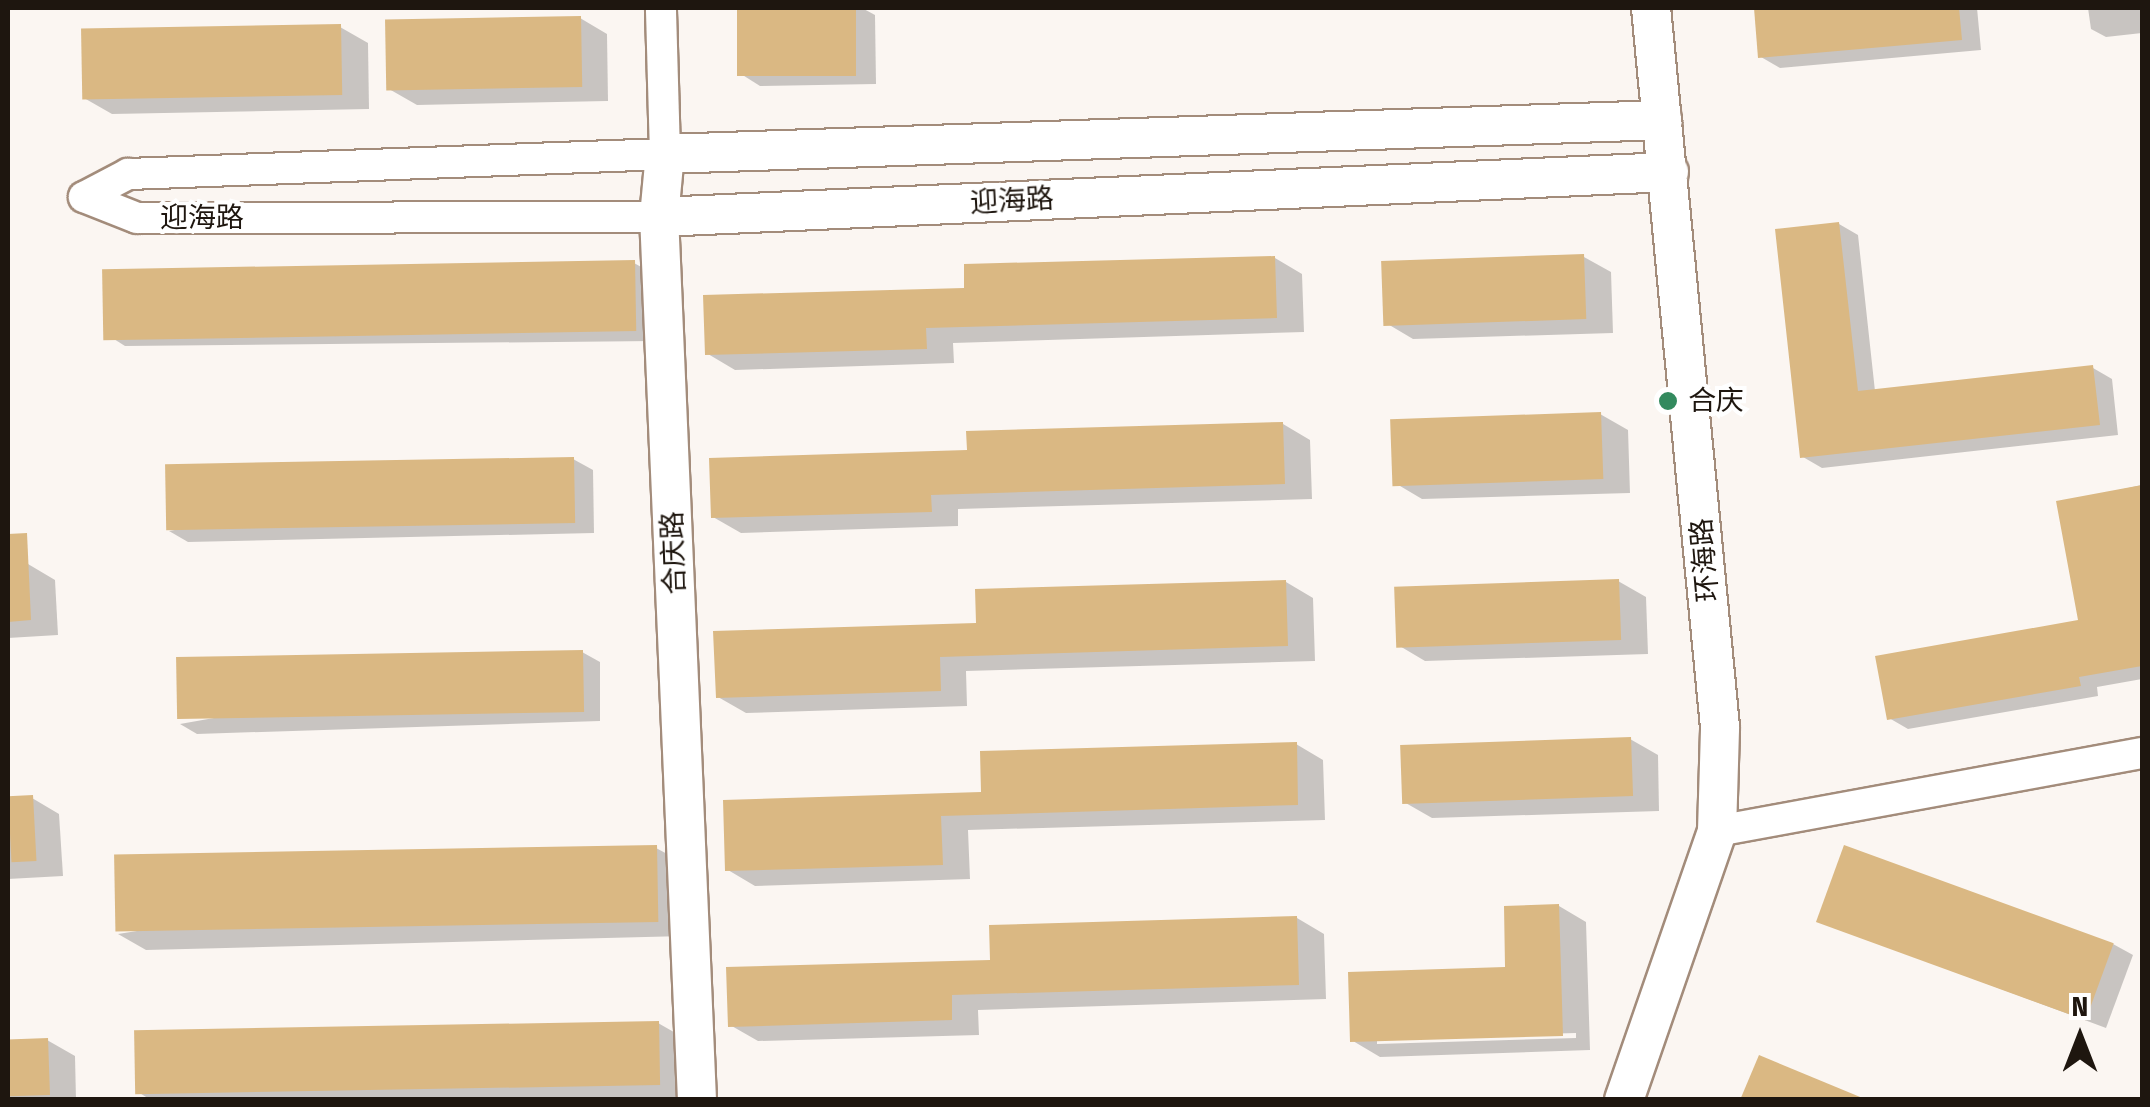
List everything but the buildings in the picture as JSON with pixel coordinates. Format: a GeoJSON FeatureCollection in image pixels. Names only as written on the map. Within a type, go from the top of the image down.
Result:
{"type":"FeatureCollection","features":[{"type":"Feature","properties":{"kind":"street","name":"合庆路"},"geometry":{"type":"LineString","coordinates":[[661,8],[665,154],[659,217],[697,1100]]}},
{"type":"Feature","properties":{"kind":"street","name":"环海路"},"geometry":{"type":"LineString","coordinates":[[1624,1100],[1718,831],[1720,727],[1651,8]]}},
{"type":"Feature","properties":{"kind":"street","name":"迎海路"},"geometry":{"type":"LineString","coordinates":[[1662,120],[128,174],[84,198],[136,218],[659,217],[1669,172]]}},
{"type":"Feature","properties":{"kind":"street"},"geometry":{"type":"LineString","coordinates":[[1718,831],[2142,754]]}},
{"type":"Feature","properties":{"kind":"place","name":"合庆"},"geometry":{"type":"Point","coordinates":[1668,401]}}]}
